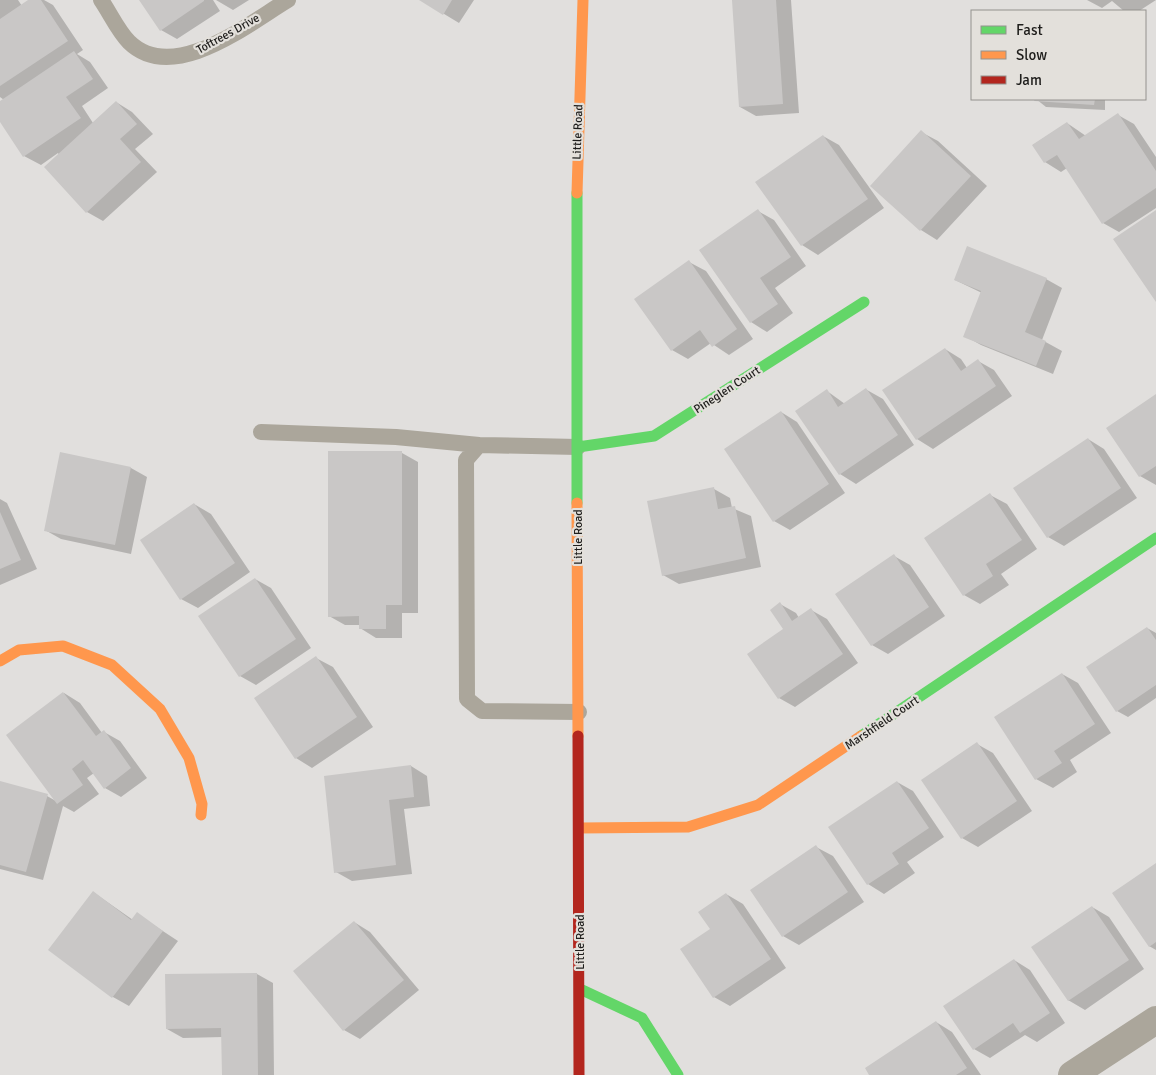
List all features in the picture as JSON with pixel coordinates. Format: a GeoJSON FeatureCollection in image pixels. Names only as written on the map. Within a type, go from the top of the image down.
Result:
{"type":"FeatureCollection","features":[{"type":"Feature","properties":{"kind":"street","name":"Little Road"},"geometry":{"type":"LineString","coordinates":[[580,1075],[576,209],[583,0]]}},
{"type":"Feature","properties":{"kind":"street","name":"Pineglen Court"},"geometry":{"type":"LineString","coordinates":[[578,447],[654,436],[864,302]]}},
{"type":"Feature","properties":{"kind":"street","name":"Marshfield Court"},"geometry":{"type":"LineString","coordinates":[[580,828],[688,827],[758,806],[1156,538]]}},
{"type":"Feature","properties":{"kind":"street"},"geometry":{"type":"LineString","coordinates":[[0,661],[19,650],[63,646],[112,665],[160,709],[189,758],[202,804],[202,815]]}},
{"type":"Feature","properties":{"kind":"street"},"geometry":{"type":"LineString","coordinates":[[580,989],[642,1018],[678,1075]]}},
{"type":"Feature","properties":{"kind":"street"},"geometry":{"type":"LineString","coordinates":[[1072,1075],[1156,1020]]}},
{"type":"Feature","properties":{"kind":"lane","name":"Toftrees Drive"},"geometry":{"type":"LineString","coordinates":[[101,0],[129,42],[148,53],[170,58],[200,52],[288,0]]}},
{"type":"Feature","properties":{"kind":"lane"},"geometry":{"type":"LineString","coordinates":[[261,432],[396,437],[479,445],[578,447]]}},
{"type":"Feature","properties":{"kind":"lane"},"geometry":{"type":"LineString","coordinates":[[479,445],[466,460],[467,699],[482,711],[579,712]]}},
{"type":"Feature","properties":{"kind":"building"},"geometry":{"type":"Polygon","coordinates":[[[28,0],[41,0],[68,41],[0,86],[0,19],[28,0]]]}},
{"type":"Feature","properties":{"kind":"building"},"geometry":{"type":"Polygon","coordinates":[[[139,0],[204,0],[204,1],[160,31],[139,0]]]}},
{"type":"Feature","properties":{"kind":"building"},"geometry":{"type":"Polygon","coordinates":[[[419,0],[452,0],[443,15],[419,0]]]}},
{"type":"Feature","properties":{"kind":"building"},"geometry":{"type":"Polygon","coordinates":[[[732,0],[776,0],[783,104],[739,107],[732,0]]]}},
{"type":"Feature","properties":{"kind":"building"},"geometry":{"type":"Polygon","coordinates":[[[74,51],[93,79],[66,97],[81,118],[23,157],[0,122],[0,101],[74,51]]]}},
{"type":"Feature","properties":{"kind":"building"},"geometry":{"type":"Polygon","coordinates":[[[1034,100],[1095,100],[1094,105],[1034,100]]]}},
{"type":"Feature","properties":{"kind":"building"},"geometry":{"type":"Polygon","coordinates":[[[116,101],[137,124],[120,139],[141,162],[86,213],[44,167],[116,101]]]}},
{"type":"Feature","properties":{"kind":"building"},"geometry":{"type":"Polygon","coordinates":[[[1118,113],[1156,171],[1156,188],[1102,224],[1057,155],[1044,163],[1032,145],[1067,122],[1079,139],[1118,113]]]}},
{"type":"Feature","properties":{"kind":"building"},"geometry":{"type":"Polygon","coordinates":[[[921,130],[971,176],[920,231],[870,186],[921,130]]]}},
{"type":"Feature","properties":{"kind":"building"},"geometry":{"type":"Polygon","coordinates":[[[823,135],[868,199],[801,246],[755,182],[823,135]]]}},
{"type":"Feature","properties":{"kind":"building"},"geometry":{"type":"Polygon","coordinates":[[[758,209],[791,257],[760,278],[778,304],[750,323],[699,250],[758,209]]]}},
{"type":"Feature","properties":{"kind":"building"},"geometry":{"type":"Polygon","coordinates":[[[1156,210],[1156,302],[1113,239],[1156,210]]]}},
{"type":"Feature","properties":{"kind":"building"},"geometry":{"type":"Polygon","coordinates":[[[967,246],[1047,278],[1025,332],[1046,341],[1036,366],[963,337],[981,291],[954,280],[967,246]]]}},
{"type":"Feature","properties":{"kind":"building"},"geometry":{"type":"Polygon","coordinates":[[[689,260],[737,329],[712,347],[700,330],[671,351],[634,299],[689,260]]]}},
{"type":"Feature","properties":{"kind":"building"},"geometry":{"type":"Polygon","coordinates":[[[945,348],[961,371],[978,359],[996,386],[916,440],[882,390],[945,348]]]}},
{"type":"Feature","properties":{"kind":"building"},"geometry":{"type":"Polygon","coordinates":[[[866,388],[898,435],[839,475],[795,411],[827,389],[838,407],[866,388]]]}},
{"type":"Feature","properties":{"kind":"building"},"geometry":{"type":"Polygon","coordinates":[[[1156,394],[1156,466],[1139,477],[1106,428],[1156,394]]]}},
{"type":"Feature","properties":{"kind":"building"},"geometry":{"type":"Polygon","coordinates":[[[781,411],[829,484],[773,522],[724,449],[781,411]]]}},
{"type":"Feature","properties":{"kind":"building"},"geometry":{"type":"Polygon","coordinates":[[[1088,438],[1121,488],[1047,538],[1013,488],[1088,438]]]}},
{"type":"Feature","properties":{"kind":"building"},"geometry":{"type":"Polygon","coordinates":[[[328,451],[402,451],[402,605],[386,605],[386,629],[359,629],[359,616],[328,617],[328,451]]]}},
{"type":"Feature","properties":{"kind":"building"},"geometry":{"type":"Polygon","coordinates":[[[60,452],[131,467],[115,545],[44,531],[60,452]]]}},
{"type":"Feature","properties":{"kind":"building"},"geometry":{"type":"Polygon","coordinates":[[[714,487],[718,509],[735,506],[746,558],[662,576],[647,501],[714,487]]]}},
{"type":"Feature","properties":{"kind":"building"},"geometry":{"type":"Polygon","coordinates":[[[990,493],[1022,540],[986,564],[993,576],[963,596],[924,538],[990,493]]]}},
{"type":"Feature","properties":{"kind":"building"},"geometry":{"type":"Polygon","coordinates":[[[194,503],[235,563],[180,600],[140,540],[194,503]]]}},
{"type":"Feature","properties":{"kind":"building"},"geometry":{"type":"Polygon","coordinates":[[[0,512],[21,560],[0,569],[0,512]]]}},
{"type":"Feature","properties":{"kind":"building"},"geometry":{"type":"Polygon","coordinates":[[[894,554],[929,607],[871,646],[835,594],[894,554]]]}},
{"type":"Feature","properties":{"kind":"building"},"geometry":{"type":"Polygon","coordinates":[[[255,578],[296,639],[239,677],[198,616],[255,578]]]}},
{"type":"Feature","properties":{"kind":"building"},"geometry":{"type":"Polygon","coordinates":[[[780,602],[792,621],[811,608],[843,654],[778,699],[747,654],[783,629],[770,610],[780,602]]]}},
{"type":"Feature","properties":{"kind":"building"},"geometry":{"type":"Polygon","coordinates":[[[1147,627],[1156,640],[1156,685],[1116,712],[1086,667],[1147,627]]]}},
{"type":"Feature","properties":{"kind":"building"},"geometry":{"type":"Polygon","coordinates":[[[316,656],[357,717],[295,759],[254,698],[316,656]]]}},
{"type":"Feature","properties":{"kind":"building"},"geometry":{"type":"Polygon","coordinates":[[[1062,673],[1095,724],[1054,751],[1062,763],[1035,780],[994,717],[1062,673]]]}},
{"type":"Feature","properties":{"kind":"building"},"geometry":{"type":"Polygon","coordinates":[[[63,692],[96,736],[104,730],[131,768],[104,789],[83,760],[72,769],[83,785],[57,804],[6,735],[63,692]]]}},
{"type":"Feature","properties":{"kind":"building"},"geometry":{"type":"Polygon","coordinates":[[[977,742],[1017,801],[961,839],[921,780],[977,742]]]}},
{"type":"Feature","properties":{"kind":"building"},"geometry":{"type":"Polygon","coordinates":[[[411,765],[414,797],[389,800],[396,865],[334,873],[324,776],[411,765]]]}},
{"type":"Feature","properties":{"kind":"building"},"geometry":{"type":"Polygon","coordinates":[[[0,781],[48,794],[26,872],[0,865],[0,781]]]}},
{"type":"Feature","properties":{"kind":"building"},"geometry":{"type":"Polygon","coordinates":[[[897,781],[929,828],[892,853],[899,864],[867,885],[828,827],[897,781]]]}},
{"type":"Feature","properties":{"kind":"building"},"geometry":{"type":"Polygon","coordinates":[[[816,845],[848,892],[782,937],[750,890],[816,845]]]}},
{"type":"Feature","properties":{"kind":"building"},"geometry":{"type":"Polygon","coordinates":[[[1156,863],[1156,942],[1149,947],[1112,893],[1156,863]]]}},
{"type":"Feature","properties":{"kind":"building"},"geometry":{"type":"Polygon","coordinates":[[[93,891],[131,920],[137,912],[163,931],[112,998],[48,950],[93,891]]]}},
{"type":"Feature","properties":{"kind":"building"},"geometry":{"type":"Polygon","coordinates":[[[726,893],[771,959],[713,998],[680,949],[710,929],[698,912],[726,893]]]}},
{"type":"Feature","properties":{"kind":"building"},"geometry":{"type":"Polygon","coordinates":[[[1092,906],[1129,960],[1068,1001],[1031,947],[1092,906]]]}},
{"type":"Feature","properties":{"kind":"building"},"geometry":{"type":"Polygon","coordinates":[[[354,921],[404,980],[343,1031],[293,971],[354,921]]]}},
{"type":"Feature","properties":{"kind":"building"},"geometry":{"type":"Polygon","coordinates":[[[1014,959],[1050,1013],[1020,1033],[1013,1023],[973,1050],[943,1006],[1014,959]]]}},
{"type":"Feature","properties":{"kind":"building"},"geometry":{"type":"Polygon","coordinates":[[[257,973],[258,1075],[222,1075],[221,1028],[166,1029],[165,974],[257,973]]]}},
{"type":"Feature","properties":{"kind":"building"},"geometry":{"type":"Polygon","coordinates":[[[936,1021],[967,1068],[956,1075],[869,1075],[865,1068],[936,1021]]]}},
{"type":"Feature","properties":{"kind":"traffic: fast"},"geometry":{"type":"LineString","coordinates":[[577,193],[577,503]]}},
{"type":"Feature","properties":{"kind":"traffic: fast"},"geometry":{"type":"LineString","coordinates":[[578,447],[654,436],[864,302]]}},
{"type":"Feature","properties":{"kind":"traffic: fast"},"geometry":{"type":"LineString","coordinates":[[861,736],[1156,538]]}},
{"type":"Feature","properties":{"kind":"traffic: fast"},"geometry":{"type":"LineString","coordinates":[[580,989],[642,1018],[678,1075]]}},
{"type":"Feature","properties":{"kind":"traffic: slow"},"geometry":{"type":"LineString","coordinates":[[577,193],[583,0]]}},
{"type":"Feature","properties":{"kind":"traffic: slow"},"geometry":{"type":"LineString","coordinates":[[577,503],[578,736]]}},
{"type":"Feature","properties":{"kind":"traffic: slow"},"geometry":{"type":"LineString","coordinates":[[0,661],[19,650],[63,646],[112,665],[160,709],[189,758],[202,804],[201,815]]}},
{"type":"Feature","properties":{"kind":"traffic: slow"},"geometry":{"type":"LineString","coordinates":[[580,828],[688,827],[758,805],[861,736]]}},
{"type":"Feature","properties":{"kind":"traffic: jam"},"geometry":{"type":"LineString","coordinates":[[578,736],[579,1075]]}}]}
